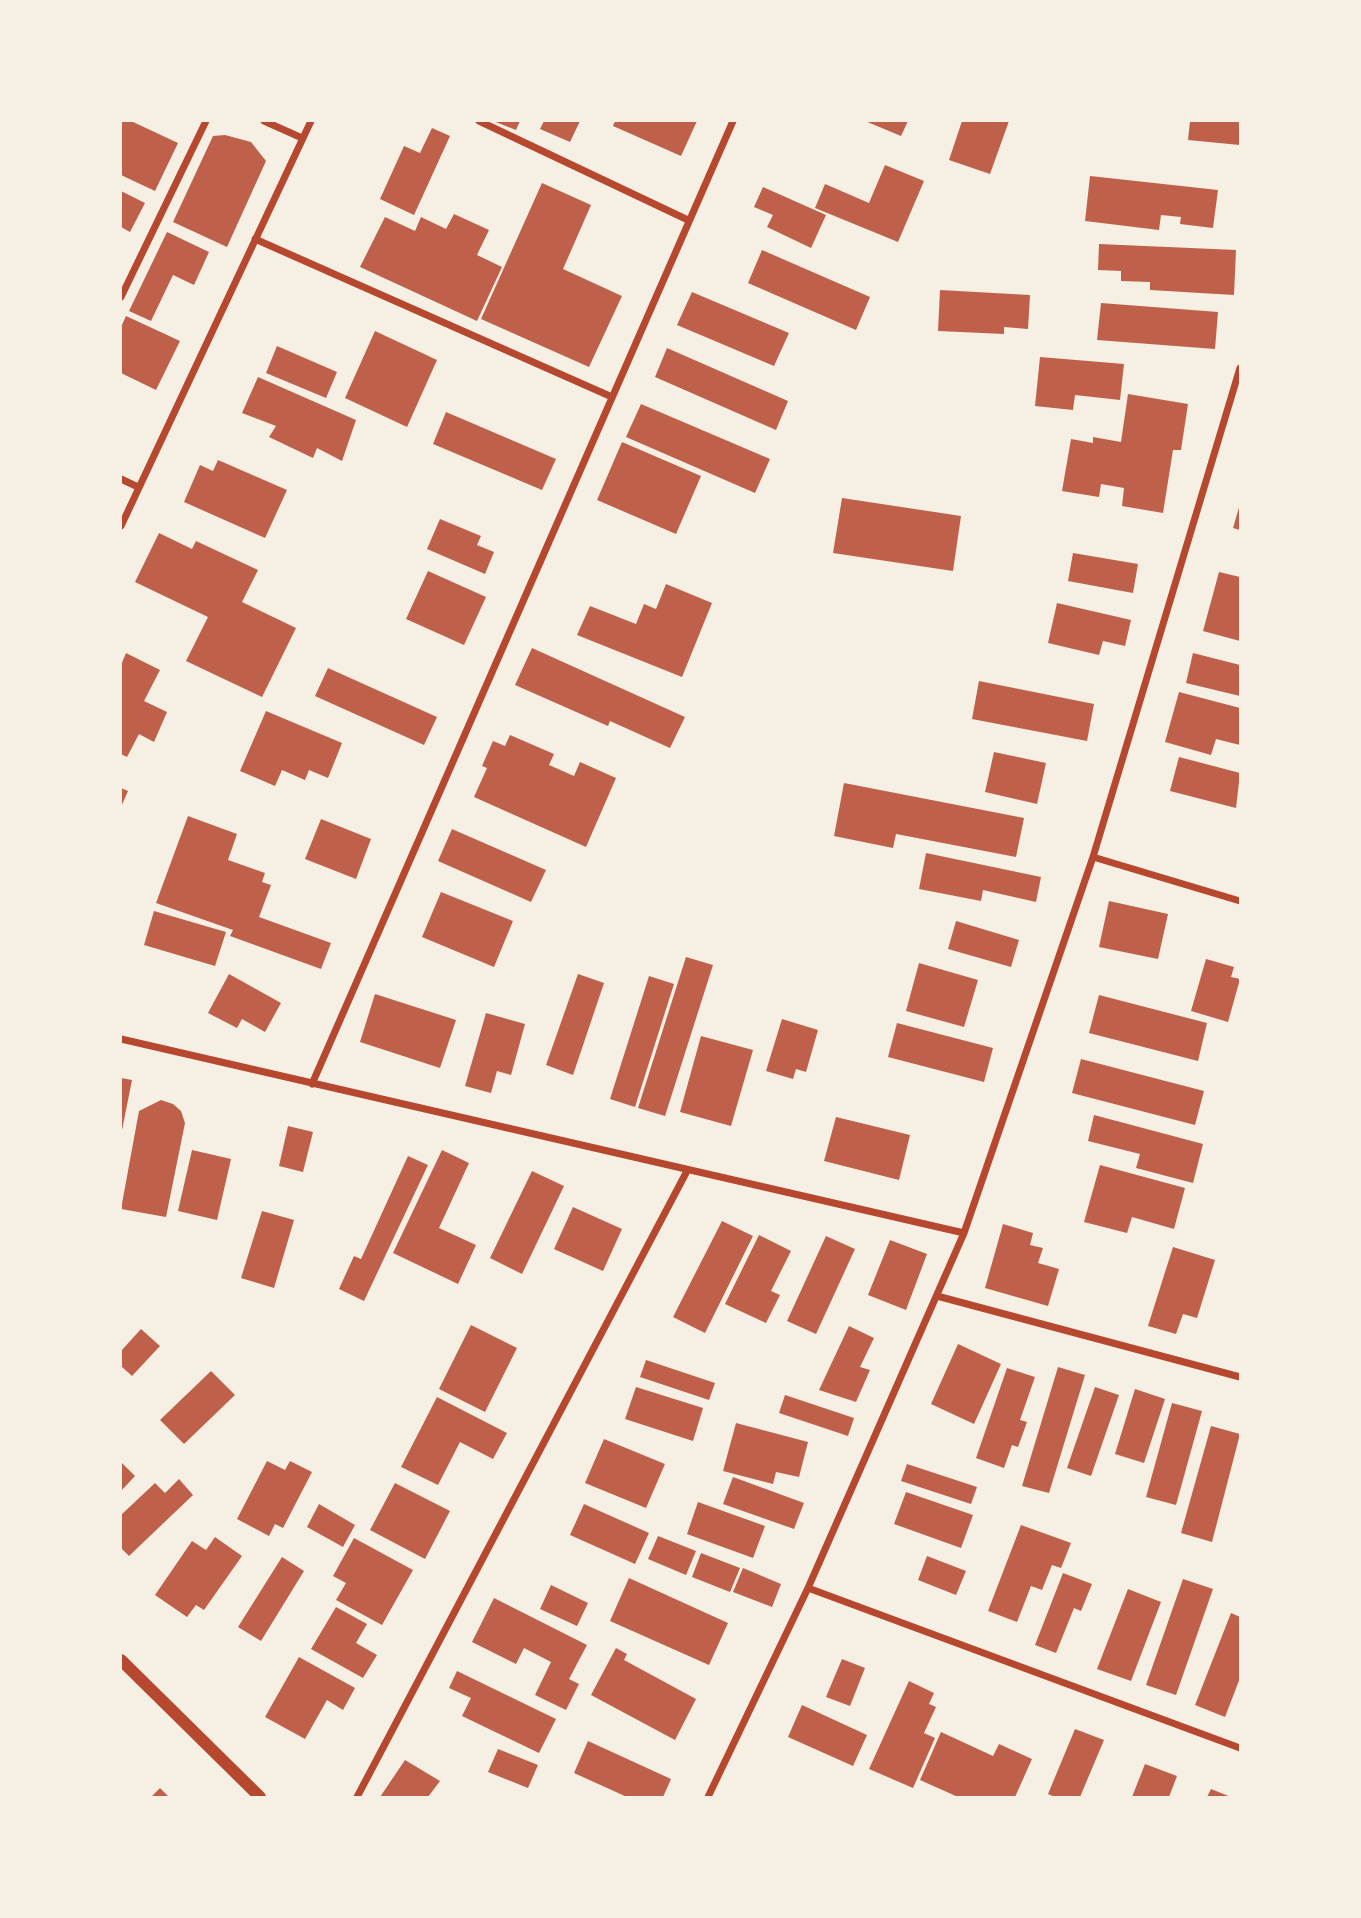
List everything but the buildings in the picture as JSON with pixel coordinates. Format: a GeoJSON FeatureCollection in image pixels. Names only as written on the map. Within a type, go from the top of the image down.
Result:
{"type":"FeatureCollection","features":[{"type":"Feature","properties":{"kind":"street"},"geometry":{"type":"LineString","coordinates":[[121,297],[206,121]]}},
{"type":"Feature","properties":{"kind":"street"},"geometry":{"type":"LineString","coordinates":[[264,121],[302,138]]}},
{"type":"Feature","properties":{"kind":"street"},"geometry":{"type":"LineString","coordinates":[[121,526],[311,121]]}},
{"type":"Feature","properties":{"kind":"street"},"geometry":{"type":"LineString","coordinates":[[479,121],[688,220]]}},
{"type":"Feature","properties":{"kind":"street"},"geometry":{"type":"LineString","coordinates":[[312,1084],[733,121]]}},
{"type":"Feature","properties":{"kind":"street"},"geometry":{"type":"LineString","coordinates":[[255,239],[612,397]]}},
{"type":"Feature","properties":{"kind":"street"},"geometry":{"type":"LineString","coordinates":[[708,1797],[808,1587],[964,1233],[1093,857],[1240,368]]}},
{"type":"Feature","properties":{"kind":"street"},"geometry":{"type":"LineString","coordinates":[[121,479],[138,487]]}},
{"type":"Feature","properties":{"kind":"street"},"geometry":{"type":"LineString","coordinates":[[1093,857],[1240,901]]}},
{"type":"Feature","properties":{"kind":"street"},"geometry":{"type":"LineString","coordinates":[[121,1039],[964,1233]]}},
{"type":"Feature","properties":{"kind":"street"},"geometry":{"type":"LineString","coordinates":[[357,1797],[687,1171]]}},
{"type":"Feature","properties":{"kind":"street"},"geometry":{"type":"LineString","coordinates":[[937,1296],[1240,1377]]}},
{"type":"Feature","properties":{"kind":"street"},"geometry":{"type":"LineString","coordinates":[[808,1587],[1240,1748]]}},
{"type":"Feature","properties":{"kind":"street"},"geometry":{"type":"LineString","coordinates":[[121,1660],[260,1797]]}}]}
